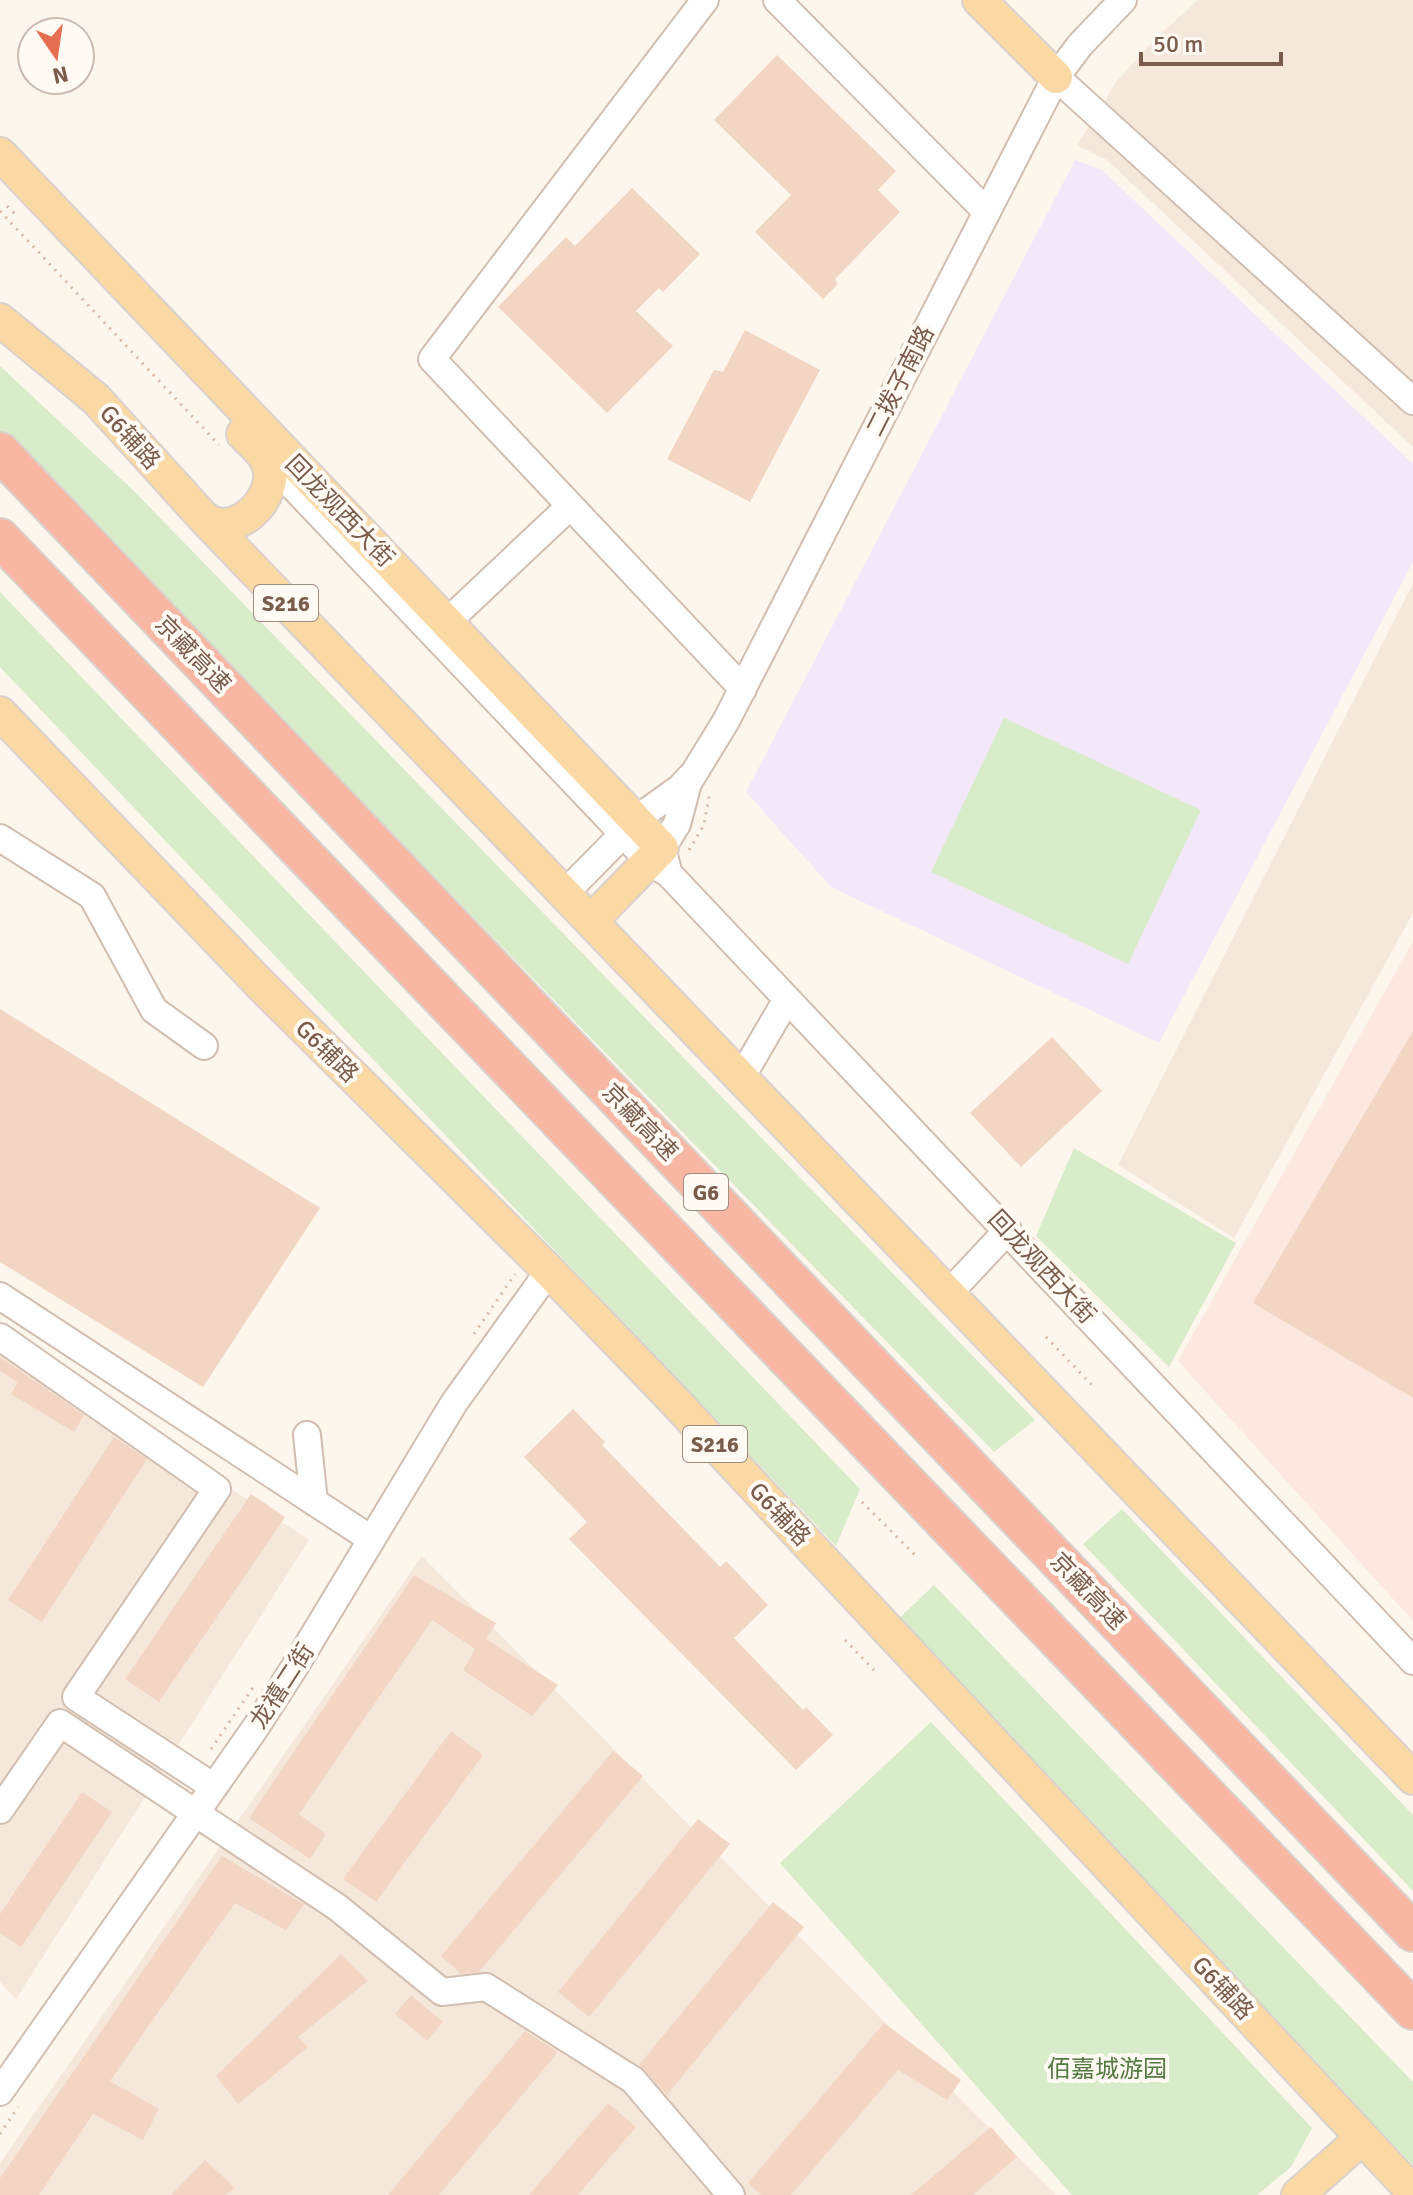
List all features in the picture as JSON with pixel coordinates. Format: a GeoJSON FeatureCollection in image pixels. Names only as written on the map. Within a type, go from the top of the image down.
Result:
{"type":"FeatureCollection","features":[{"type":"Feature","properties":{"kind":"highway","name":"京藏高速"},"geometry":{"type":"LineString","coordinates":[[0,452],[1413,1932]]}},
{"type":"Feature","properties":{"kind":"highway","name":"G6"},"geometry":{"type":"LineString","coordinates":[[0,538],[1413,2010]]}},
{"type":"Feature","properties":{"kind":"main road"},"geometry":{"type":"LineString","coordinates":[[979,0],[1056,77]]}},
{"type":"Feature","properties":{"kind":"main road","name":"回龙观西大街"},"geometry":{"type":"LineString","coordinates":[[0,154],[447,622],[660,861]]}},
{"type":"Feature","properties":{"kind":"main road","name":"回龙观西大街"},"geometry":{"type":"LineString","coordinates":[[4,193],[263,455]]}},
{"type":"Feature","properties":{"kind":"main road","name":"G6辅路"},"geometry":{"type":"LineString","coordinates":[[0,320],[96,399],[203,517],[1413,1778]]}},
{"type":"Feature","properties":{"kind":"main road"},"geometry":{"type":"LineString","coordinates":[[203,517],[211,523],[225,526],[235,524],[250,514],[270,486],[270,468],[263,455]]}},
{"type":"Feature","properties":{"kind":"main road","name":"G6辅路"},"geometry":{"type":"LineString","coordinates":[[0,713],[534,1269],[676,1403],[1413,2192]]}},
{"type":"Feature","properties":{"kind":"main road","name":"二拨子南路"},"geometry":{"type":"LineString","coordinates":[[591,921],[660,861]]}},
{"type":"Feature","properties":{"kind":"main road"},"geometry":{"type":"LineString","coordinates":[[1298,2195],[1362,2138]]}},
{"type":"Feature","properties":{"kind":"main road"},"geometry":{"type":"LineString","coordinates":[[1307,2195],[1322,2192],[1341,2195]]}},
{"type":"Feature","properties":{"kind":"street"},"geometry":{"type":"LineString","coordinates":[[705,0],[432,359],[743,689]]}},
{"type":"Feature","properties":{"kind":"street"},"geometry":{"type":"LineString","coordinates":[[777,0],[987,212]]}},
{"type":"Feature","properties":{"kind":"street","name":"二拨子南路"},"geometry":{"type":"LineString","coordinates":[[660,861],[674,831],[684,791],[743,689],[1056,77],[1080,45],[1123,0]]}},
{"type":"Feature","properties":{"kind":"street"},"geometry":{"type":"LineString","coordinates":[[1056,77],[1413,401]]}},
{"type":"Feature","properties":{"kind":"street","name":"回龙观西大街"},"geometry":{"type":"LineString","coordinates":[[263,455],[630,827]]}},
{"type":"Feature","properties":{"kind":"street"},"geometry":{"type":"LineString","coordinates":[[447,622],[570,506]]}},
{"type":"Feature","properties":{"kind":"street","name":"二拨子南路"},"geometry":{"type":"LineString","coordinates":[[564,894],[630,827],[693,774]]}},
{"type":"Feature","properties":{"kind":"street"},"geometry":{"type":"LineString","coordinates":[[0,838],[92,896],[154,1010],[204,1046]]}},
{"type":"Feature","properties":{"kind":"street","name":"回龙观西大街"},"geometry":{"type":"LineString","coordinates":[[660,861],[1413,1661]]}},
{"type":"Feature","properties":{"kind":"street"},"geometry":{"type":"LineString","coordinates":[[741,1078],[787,999]]}},
{"type":"Feature","properties":{"kind":"street"},"geometry":{"type":"LineString","coordinates":[[948,1294],[1008,1230]]}},
{"type":"Feature","properties":{"kind":"street","name":"龙禧二街"},"geometry":{"type":"LineString","coordinates":[[0,2092],[195,1814],[204,1781],[294,1668],[534,1269]]}},
{"type":"Feature","properties":{"kind":"street"},"geometry":{"type":"LineString","coordinates":[[0,1296],[371,1539]]}},
{"type":"Feature","properties":{"kind":"street"},"geometry":{"type":"LineString","coordinates":[[0,1337],[217,1489],[0,1810]]}},
{"type":"Feature","properties":{"kind":"street"},"geometry":{"type":"LineString","coordinates":[[307,1435],[314,1502]]}},
{"type":"Feature","properties":{"kind":"street"},"geometry":{"type":"LineString","coordinates":[[76,1697],[204,1781]]}},
{"type":"Feature","properties":{"kind":"street"},"geometry":{"type":"LineString","coordinates":[[60,1723],[337,1907],[442,1992],[486,1987],[633,2080],[731,2195]]}},
{"type":"Feature","properties":{"kind":"path"},"geometry":{"type":"LineString","coordinates":[[4,193],[16,215]]}},
{"type":"Feature","properties":{"kind":"path"},"geometry":{"type":"LineString","coordinates":[[470,1340],[534,1269]]}},
{"type":"Feature","properties":{"kind":"path"},"geometry":{"type":"LineString","coordinates":[[1046,1337],[1092,1385]]}},
{"type":"Feature","properties":{"kind":"path"},"geometry":{"type":"LineString","coordinates":[[862,1502],[916,1556]]}},
{"type":"Feature","properties":{"kind":"path"},"geometry":{"type":"LineString","coordinates":[[845,1640],[874,1670]]}},
{"type":"Feature","properties":{"kind":"path"},"geometry":{"type":"LineString","coordinates":[[204,1781],[258,1680]]}},
{"type":"Feature","properties":{"kind":"shaded area"},"geometry":{"type":"Polygon","coordinates":[[[1198,0],[1413,0],[1413,447],[1107,160],[1077,145],[1117,81],[1156,38],[1198,0]]]}},
{"type":"Feature","properties":{"kind":"shaded area"},"geometry":{"type":"Polygon","coordinates":[[[1075,160],[1102,170],[1413,464],[1413,562],[1159,1043],[831,887],[746,792],[1075,160]]]}},
{"type":"Feature","properties":{"kind":"shaded area"},"geometry":{"type":"Polygon","coordinates":[[[1413,583],[1413,913],[1234,1238],[1118,1165],[1413,583]]]}},
{"type":"Feature","properties":{"kind":"shaded area"},"geometry":{"type":"Polygon","coordinates":[[[1413,941],[1413,1621],[1178,1361],[1413,941]]]}},
{"type":"Feature","properties":{"kind":"shaded area"},"geometry":{"type":"Polygon","coordinates":[[[0,1337],[309,1540],[16,1999],[0,1982],[0,1337]]]}},
{"type":"Feature","properties":{"kind":"shaded area"},"geometry":{"type":"Polygon","coordinates":[[[422,1556],[1056,2195],[0,2195],[0,2163],[422,1556]]]}},
{"type":"Feature","properties":{"kind":"green space"},"geometry":{"type":"Polygon","coordinates":[[[0,366],[135,492],[1035,1420],[994,1452],[0,431],[0,366]]]}},
{"type":"Feature","properties":{"kind":"green space"},"geometry":{"type":"Polygon","coordinates":[[[0,592],[860,1489],[836,1546],[0,667],[0,592]]]}},
{"type":"Feature","properties":{"kind":"green space"},"geometry":{"type":"Polygon","coordinates":[[[1004,718],[1201,810],[1128,964],[931,872],[1004,718]]]}},
{"type":"Feature","properties":{"kind":"green space"},"geometry":{"type":"Polygon","coordinates":[[[1074,1148],[1236,1243],[1169,1367],[1036,1236],[1074,1148]]]}},
{"type":"Feature","properties":{"kind":"green space"},"geometry":{"type":"Polygon","coordinates":[[[1122,1509],[1413,1815],[1413,1891],[1083,1544],[1122,1509]]]}},
{"type":"Feature","properties":{"kind":"green space"},"geometry":{"type":"Polygon","coordinates":[[[934,1585],[1413,2082],[1413,2165],[892,1625],[934,1585]]]}},
{"type":"Feature","properties":{"kind":"green space","name":"佰嘉城游园"},"geometry":{"type":"Polygon","coordinates":[[[931,1722],[1312,2128],[1291,2167],[1257,2195],[1072,2195],[780,1863],[931,1722]]]}},
{"type":"Feature","properties":{"kind":"building"},"geometry":{"type":"Polygon","coordinates":[[[777,55],[896,171],[878,190],[900,212],[835,279],[838,284],[823,299],[755,232],[791,195],[714,120],[777,55]]]}},
{"type":"Feature","properties":{"kind":"building"},"geometry":{"type":"Polygon","coordinates":[[[632,188],[700,254],[663,292],[659,288],[636,311],[673,346],[607,413],[498,307],[566,237],[575,246],[632,188]]]}},
{"type":"Feature","properties":{"kind":"building"},"geometry":{"type":"Polygon","coordinates":[[[745,330],[820,370],[750,502],[667,459],[714,370],[723,372],[745,330]]]}},
{"type":"Feature","properties":{"kind":"building"},"geometry":{"type":"Polygon","coordinates":[[[0,1009],[320,1208],[203,1387],[0,1262],[0,1009]]]}},
{"type":"Feature","properties":{"kind":"building"},"geometry":{"type":"Polygon","coordinates":[[[1413,1031],[1413,1398],[1253,1303],[1413,1031]]]}},
{"type":"Feature","properties":{"kind":"building"},"geometry":{"type":"Polygon","coordinates":[[[1052,1037],[1102,1091],[1021,1167],[970,1113],[1052,1037]]]}},
{"type":"Feature","properties":{"kind":"building"},"geometry":{"type":"Polygon","coordinates":[[[0,1357],[84,1415],[74,1432],[11,1394],[18,1382],[0,1371],[0,1357]]]}},
{"type":"Feature","properties":{"kind":"building"},"geometry":{"type":"Polygon","coordinates":[[[573,1409],[605,1442],[602,1445],[720,1567],[726,1561],[768,1605],[734,1638],[803,1710],[806,1707],[833,1735],[796,1770],[569,1539],[587,1522],[524,1457],[573,1409]]]}},
{"type":"Feature","properties":{"kind":"building"},"geometry":{"type":"Polygon","coordinates":[[[114,1437],[147,1459],[42,1622],[8,1600],[114,1437]]]}},
{"type":"Feature","properties":{"kind":"building"},"geometry":{"type":"Polygon","coordinates":[[[251,1494],[285,1517],[159,1702],[125,1679],[251,1494]]]}},
{"type":"Feature","properties":{"kind":"building"},"geometry":{"type":"Polygon","coordinates":[[[414,1575],[496,1623],[486,1639],[558,1685],[532,1716],[463,1670],[475,1649],[432,1620],[299,1814],[326,1834],[310,1859],[249,1818],[414,1575]]]}},
{"type":"Feature","properties":{"kind":"building"},"geometry":{"type":"Polygon","coordinates":[[[451,1731],[483,1755],[376,1902],[343,1879],[451,1731]]]}},
{"type":"Feature","properties":{"kind":"building"},"geometry":{"type":"Polygon","coordinates":[[[613,1751],[643,1776],[479,1972],[461,1974],[441,1956],[613,1751]]]}},
{"type":"Feature","properties":{"kind":"building"},"geometry":{"type":"Polygon","coordinates":[[[82,1792],[112,1812],[21,1947],[0,1933],[0,1914],[82,1792]]]}},
{"type":"Feature","properties":{"kind":"building"},"geometry":{"type":"Polygon","coordinates":[[[698,1819],[730,1844],[589,2017],[558,1992],[698,1819]]]}},
{"type":"Feature","properties":{"kind":"building"},"geometry":{"type":"Polygon","coordinates":[[[222,1856],[304,1904],[286,1930],[235,1903],[110,2081],[159,2109],[143,2140],[93,2114],[39,2195],[0,2195],[0,2178],[222,1856]]]}},
{"type":"Feature","properties":{"kind":"building"},"geometry":{"type":"Polygon","coordinates":[[[773,1902],[804,1927],[667,2095],[639,2065],[773,1902]]]}},
{"type":"Feature","properties":{"kind":"building"},"geometry":{"type":"Polygon","coordinates":[[[341,1954],[368,1981],[298,2037],[308,2047],[238,2104],[216,2076],[341,1954]]]}},
{"type":"Feature","properties":{"kind":"building"},"geometry":{"type":"Polygon","coordinates":[[[411,1995],[443,2022],[427,2041],[395,2014],[411,1995]]]}},
{"type":"Feature","properties":{"kind":"building"},"geometry":{"type":"Polygon","coordinates":[[[884,2023],[961,2080],[947,2100],[898,2070],[791,2195],[761,2195],[748,2183],[884,2023]]]}},
{"type":"Feature","properties":{"kind":"building"},"geometry":{"type":"Polygon","coordinates":[[[525,2031],[558,2052],[439,2195],[388,2195],[525,2031]]]}},
{"type":"Feature","properties":{"kind":"building"},"geometry":{"type":"Polygon","coordinates":[[[608,2103],[636,2127],[578,2195],[529,2195],[608,2103]]]}},
{"type":"Feature","properties":{"kind":"building"},"geometry":{"type":"Polygon","coordinates":[[[991,2127],[1017,2157],[973,2195],[911,2195],[991,2127]]]}},
{"type":"Feature","properties":{"kind":"building"},"geometry":{"type":"Polygon","coordinates":[[[205,2160],[235,2188],[226,2195],[171,2195],[205,2160]]]}}]}
